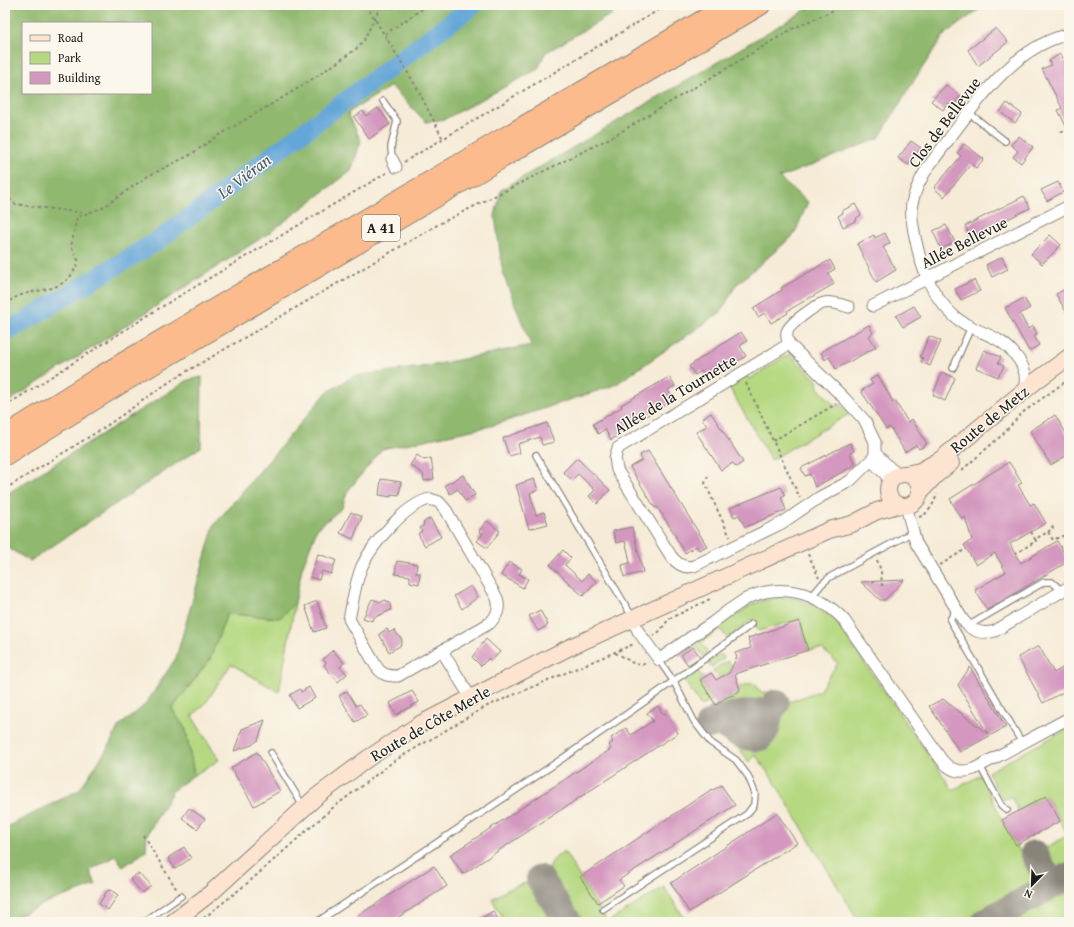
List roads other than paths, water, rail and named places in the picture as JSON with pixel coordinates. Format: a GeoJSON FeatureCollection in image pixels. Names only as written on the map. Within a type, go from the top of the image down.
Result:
{"type":"FeatureCollection","features":[{"type":"Feature","properties":{"kind":"highway","name":"A 41"},"geometry":{"type":"LineString","coordinates":[[5,436],[122,364],[729,5]]}},
{"type":"Feature","properties":{"kind":"highway","name":"A 41"},"geometry":{"type":"LineString","coordinates":[[5,456],[118,385],[760,5]]}},
{"type":"Feature","properties":{"kind":"main road","name":"Route de Metz"},"geometry":{"type":"LineString","coordinates":[[920,492],[936,475],[1025,396],[1039,379],[1069,357]]}},
{"type":"Feature","properties":{"kind":"main road","name":"Route de Metz"},"geometry":{"type":"LineString","coordinates":[[829,530],[847,516],[873,503],[896,480],[920,471],[940,460],[1025,396],[1069,369]]}},
{"type":"Feature","properties":{"kind":"main road"},"geometry":{"type":"LineString","coordinates":[[916,479],[920,492],[916,501],[905,510],[889,496],[896,480],[916,479]]}},
{"type":"Feature","properties":{"kind":"main road","name":"Route de Metz"},"geometry":{"type":"LineString","coordinates":[[678,599],[829,530],[852,524],[877,511],[905,510]]}},
{"type":"Feature","properties":{"kind":"main road","name":"Route de Côte Merle"},"geometry":{"type":"LineString","coordinates":[[173,922],[212,892],[304,808],[367,759],[420,724],[566,649],[678,599]]}},
{"type":"Feature","properties":{"kind":"street","name":"Clos de Bellevue"},"geometry":{"type":"LineString","coordinates":[[1039,379],[1033,371],[1023,366],[1005,343],[971,326],[951,313],[933,291],[920,264],[913,229],[912,204],[923,174],[996,80],[1014,63],[1048,41],[1069,34]]}},
{"type":"Feature","properties":{"kind":"street","name":"Allée Bellevue"},"geometry":{"type":"LineString","coordinates":[[873,306],[1069,206]]}},
{"type":"Feature","properties":{"kind":"street"},"geometry":{"type":"LineString","coordinates":[[849,306],[830,302],[819,305],[789,327],[787,333],[789,344],[845,399],[870,427],[874,438],[873,457],[891,469],[896,480]]}},
{"type":"Feature","properties":{"kind":"street","name":"Allée de la Tournette"},"geometry":{"type":"LineString","coordinates":[[789,344],[622,444],[618,448],[615,458],[617,470],[671,556],[679,565],[690,567],[734,547],[782,523],[817,499],[850,481],[873,457]]}},
{"type":"Feature","properties":{"kind":"street"},"geometry":{"type":"LineString","coordinates":[[1023,366],[1026,379],[1025,396]]}},
{"type":"Feature","properties":{"kind":"street"},"geometry":{"type":"LineString","coordinates":[[430,499],[439,502],[446,510],[497,598],[500,607],[497,615],[490,623],[442,651],[398,676],[388,676],[381,673],[376,666],[349,620],[362,567],[372,549],[409,509],[422,501],[430,499]]}},
{"type":"Feature","properties":{"kind":"street"},"geometry":{"type":"LineString","coordinates":[[905,510],[916,543],[956,609],[968,626],[982,633],[996,631],[1066,589]]}},
{"type":"Feature","properties":{"kind":"street"},"geometry":{"type":"LineString","coordinates":[[633,619],[644,640],[658,658],[752,597],[778,591],[796,592],[812,596],[827,605],[844,620],[946,766],[963,772],[980,766],[1069,718]]}},
{"type":"Feature","properties":{"kind":"street"},"geometry":{"type":"LineString","coordinates":[[442,651],[471,698]]}},
{"type":"Feature","properties":{"kind":"lane"},"geometry":{"type":"LineString","coordinates":[[383,101],[397,121],[391,147],[394,163]]}},
{"type":"Feature","properties":{"kind":"lane"},"geometry":{"type":"LineString","coordinates":[[969,113],[1006,141]]}},
{"type":"Feature","properties":{"kind":"lane"},"geometry":{"type":"LineString","coordinates":[[954,368],[971,326]]}},
{"type":"Feature","properties":{"kind":"lane"},"geometry":{"type":"LineString","coordinates":[[536,455],[633,619]]}},
{"type":"Feature","properties":{"kind":"lane"},"geometry":{"type":"LineString","coordinates":[[812,596],[830,577],[912,532]]}},
{"type":"Feature","properties":{"kind":"lane"},"geometry":{"type":"LineString","coordinates":[[968,626],[1044,582],[1052,582],[1066,589]]}},
{"type":"Feature","properties":{"kind":"lane"},"geometry":{"type":"LineString","coordinates":[[956,609],[950,620],[1022,743]]}},
{"type":"Feature","properties":{"kind":"lane"},"geometry":{"type":"LineString","coordinates":[[317,922],[562,760],[674,682],[752,624]]}},
{"type":"Feature","properties":{"kind":"lane"},"geometry":{"type":"LineString","coordinates":[[603,909],[747,814],[754,805],[755,793],[748,776],[736,760],[710,742],[694,721],[674,682],[658,658]]}},
{"type":"Feature","properties":{"kind":"lane"},"geometry":{"type":"LineString","coordinates":[[271,753],[304,808]]}},
{"type":"Feature","properties":{"kind":"lane"},"geometry":{"type":"LineString","coordinates":[[980,766],[1001,805],[1007,810]]}},
{"type":"Feature","properties":{"kind":"lane"},"geometry":{"type":"LineString","coordinates":[[144,922],[181,896]]}},
{"type":"Feature","properties":{"kind":"waterway","name":"Le Viéran"},"geometry":{"type":"LineString","coordinates":[[5,333],[157,241],[474,5]]}}]}
